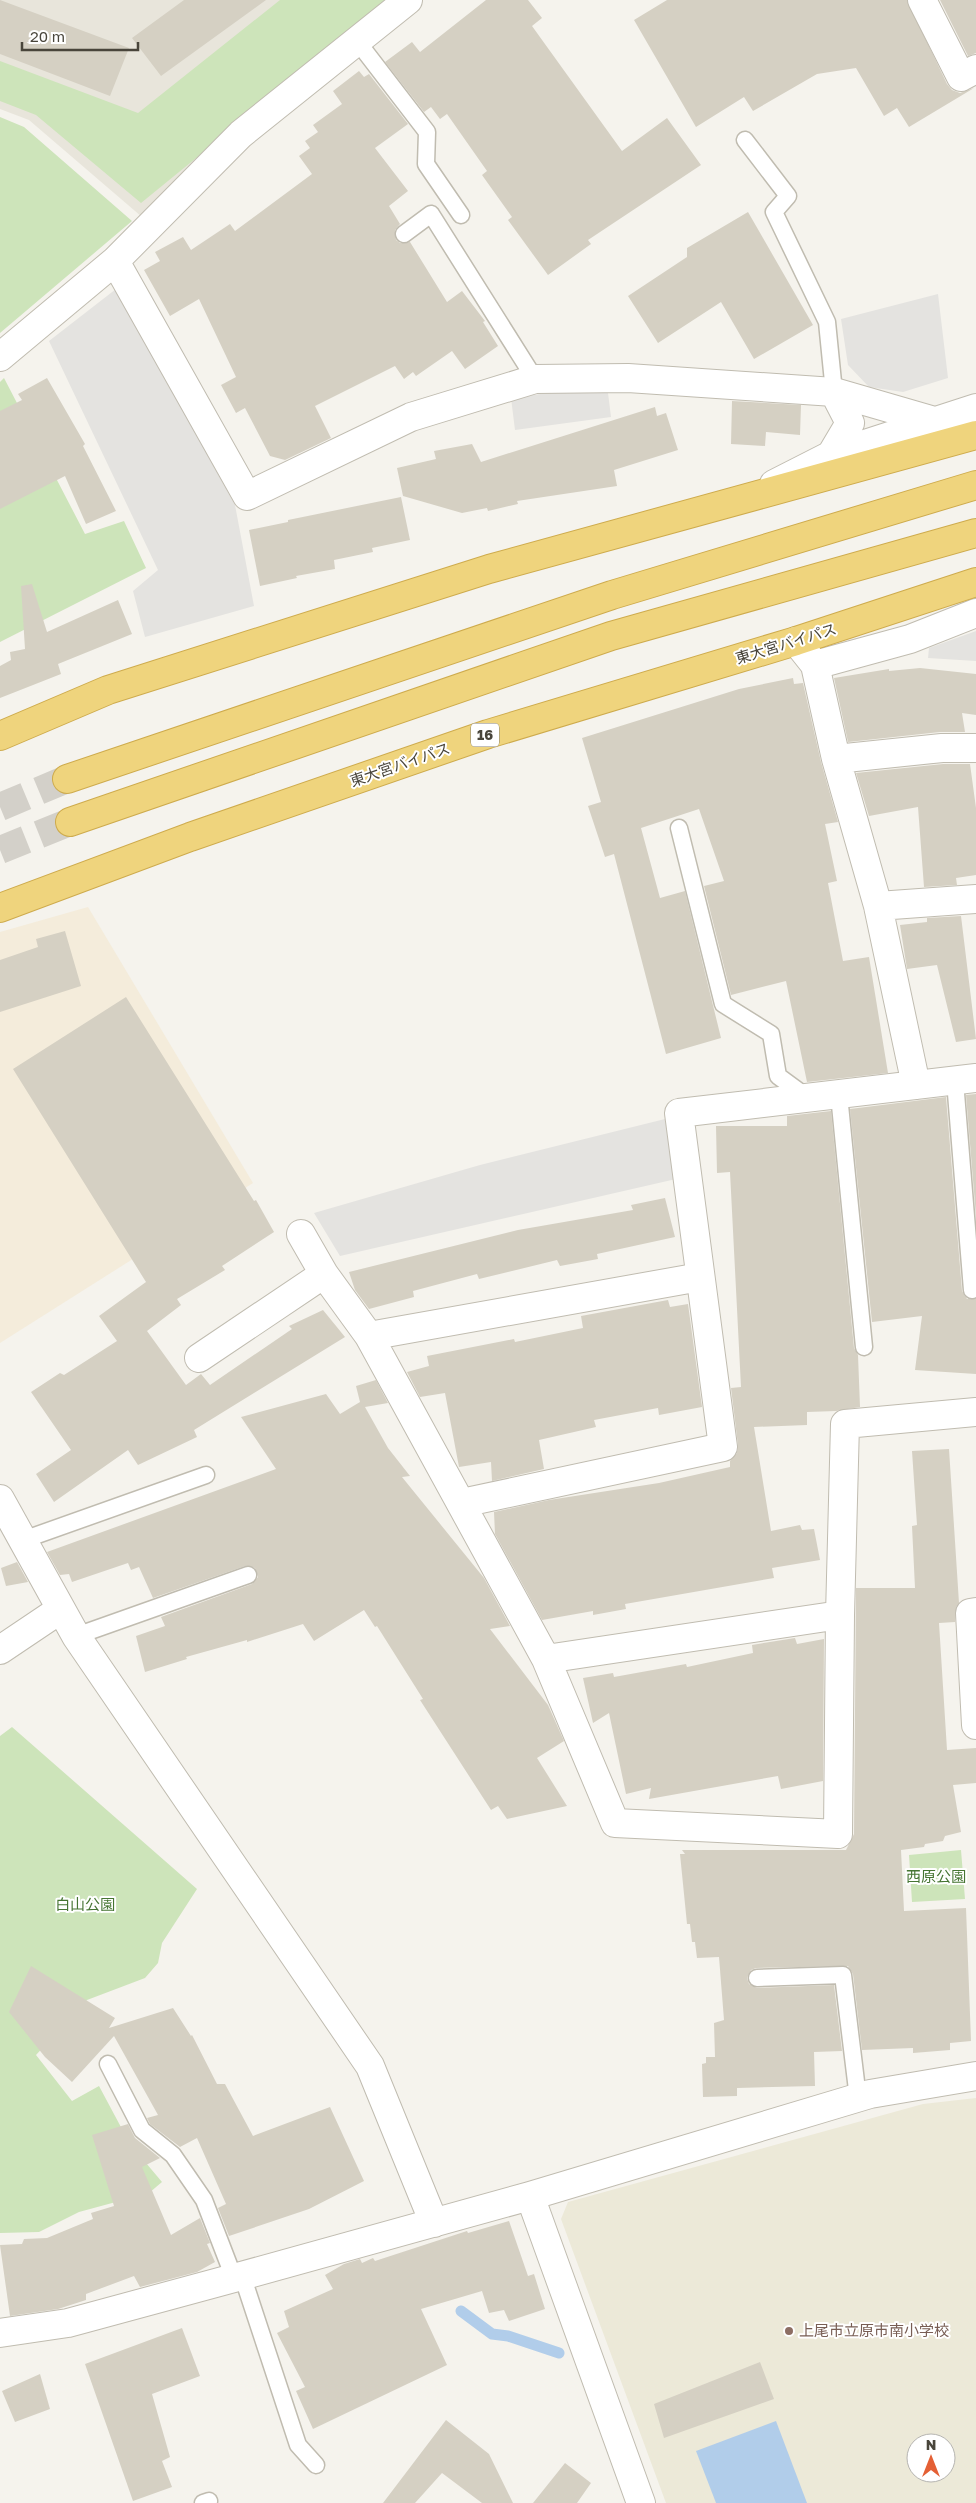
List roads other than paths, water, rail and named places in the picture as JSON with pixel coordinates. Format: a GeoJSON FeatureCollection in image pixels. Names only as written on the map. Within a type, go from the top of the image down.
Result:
{"type":"FeatureCollection","features":[{"type":"Feature","properties":{"kind":"highway"},"geometry":{"type":"LineString","coordinates":[[0,736],[108,690],[489,570],[976,435]]}},
{"type":"Feature","properties":{"kind":"highway"},"geometry":{"type":"LineString","coordinates":[[68,779],[612,595],[976,485]]}},
{"type":"Feature","properties":{"kind":"highway"},"geometry":{"type":"LineString","coordinates":[[70,822],[611,636],[976,533]]}},
{"type":"Feature","properties":{"kind":"highway","name":"東大宮バイパス"},"geometry":{"type":"LineString","coordinates":[[0,908],[190,837],[488,734],[796,641],[976,582]]}},
{"type":"Feature","properties":{"kind":"street"},"geometry":{"type":"LineString","coordinates":[[0,358],[115,261],[241,134],[408,0]]}},
{"type":"Feature","properties":{"kind":"street"},"geometry":{"type":"LineString","coordinates":[[922,0],[961,77],[976,69]]}},
{"type":"Feature","properties":{"kind":"street"},"geometry":{"type":"LineString","coordinates":[[115,261],[247,496],[411,417],[535,380],[628,378],[834,392],[934,421]]}},
{"type":"Feature","properties":{"kind":"street"},"geometry":{"type":"LineString","coordinates":[[831,455],[850,423],[834,392]]}},
{"type":"Feature","properties":{"kind":"street"},"geometry":{"type":"LineString","coordinates":[[740,501],[831,455],[976,408]]}},
{"type":"Feature","properties":{"kind":"street"},"geometry":{"type":"LineString","coordinates":[[815,665],[910,639],[976,613]]}},
{"type":"Feature","properties":{"kind":"street"},"geometry":{"type":"LineString","coordinates":[[796,641],[815,665],[836,759],[878,906],[916,1085]]}},
{"type":"Feature","properties":{"kind":"street"},"geometry":{"type":"LineString","coordinates":[[836,759],[942,748],[976,748]]}},
{"type":"Feature","properties":{"kind":"street"},"geometry":{"type":"LineString","coordinates":[[878,906],[976,900]]}},
{"type":"Feature","properties":{"kind":"street"},"geometry":{"type":"LineString","coordinates":[[462,1503],[723,1447],[679,1113],[966,1080]]}},
{"type":"Feature","properties":{"kind":"street"},"geometry":{"type":"LineString","coordinates":[[302,1234],[324,1274],[369,1336],[546,1659],[615,1823],[838,1834],[840,1615],[845,1424],[976,1412]]}},
{"type":"Feature","properties":{"kind":"street"},"geometry":{"type":"LineString","coordinates":[[199,1358],[324,1274]]}},
{"type":"Feature","properties":{"kind":"street"},"geometry":{"type":"LineString","coordinates":[[369,1336],[700,1277]]}},
{"type":"Feature","properties":{"kind":"street"},"geometry":{"type":"LineString","coordinates":[[0,1499],[76,1636],[370,2066],[434,2223]]}},
{"type":"Feature","properties":{"kind":"street"},"geometry":{"type":"LineString","coordinates":[[0,1650],[61,1609]]}},
{"type":"Feature","properties":{"kind":"street"},"geometry":{"type":"LineString","coordinates":[[976,1612],[970,1613],[976,1726]]}},
{"type":"Feature","properties":{"kind":"street"},"geometry":{"type":"LineString","coordinates":[[546,1659],[840,1615]]}},
{"type":"Feature","properties":{"kind":"street"},"geometry":{"type":"LineString","coordinates":[[0,2333],[68,2323],[434,2223],[858,2098],[976,2076]]}},
{"type":"Feature","properties":{"kind":"street"},"geometry":{"type":"LineString","coordinates":[[530,2196],[641,2503]]}},
{"type":"Feature","properties":{"kind":"lane"},"geometry":{"type":"LineString","coordinates":[[357,41],[427,132],[426,164],[461,216]]}},
{"type":"Feature","properties":{"kind":"lane"},"geometry":{"type":"LineString","coordinates":[[745,140],[788,196],[774,212],[827,322],[834,392]]}},
{"type":"Feature","properties":{"kind":"lane"},"geometry":{"type":"LineString","coordinates":[[404,234],[431,214],[535,380]]}},
{"type":"Feature","properties":{"kind":"lane"},"geometry":{"type":"LineString","coordinates":[[679,828],[723,1004],[771,1034],[778,1076],[810,1099]]}},
{"type":"Feature","properties":{"kind":"lane"},"geometry":{"type":"LineString","coordinates":[[966,1080],[972,1290]]}},
{"type":"Feature","properties":{"kind":"lane"},"geometry":{"type":"LineString","coordinates":[[839,1095],[864,1347]]}},
{"type":"Feature","properties":{"kind":"lane"},"geometry":{"type":"LineString","coordinates":[[23,1540],[206,1475]]}},
{"type":"Feature","properties":{"kind":"lane"},"geometry":{"type":"LineString","coordinates":[[76,1636],[248,1575]]}},
{"type":"Feature","properties":{"kind":"lane"},"geometry":{"type":"LineString","coordinates":[[757,1978],[843,1975],[858,2098]]}},
{"type":"Feature","properties":{"kind":"lane"},"geometry":{"type":"LineString","coordinates":[[108,2064],[142,2130],[173,2154],[204,2200],[238,2276],[298,2445],[316,2465]]}},
{"type":"Feature","properties":{"kind":"water"},"geometry":{"type":"Polygon","coordinates":[[[776,2421],[807,2503],[716,2503],[696,2451],[776,2421]]]}},
{"type":"Feature","properties":{"kind":"waterway"},"geometry":{"type":"LineString","coordinates":[[461,2311],[492,2334],[508,2336],[559,2353]]}},
{"type":"Feature","properties":{"kind":"tunnel"},"geometry":{"type":"LineString","coordinates":[[0,807],[67,779]]}},
{"type":"Feature","properties":{"kind":"tunnel"},"geometry":{"type":"LineString","coordinates":[[0,850],[70,822]]}},
{"type":"Feature","properties":{"kind":"place","name":"上尾市立原市南小学校"},"geometry":{"type":"Point","coordinates":[789,2331]}},
{"type":"Feature","properties":{"kind":"park label","name":"西原公園"},"geometry":{"type":"Point","coordinates":[936,1877]}},
{"type":"Feature","properties":{"kind":"park label","name":"白山公園"},"geometry":{"type":"Point","coordinates":[85,1905]}}]}
